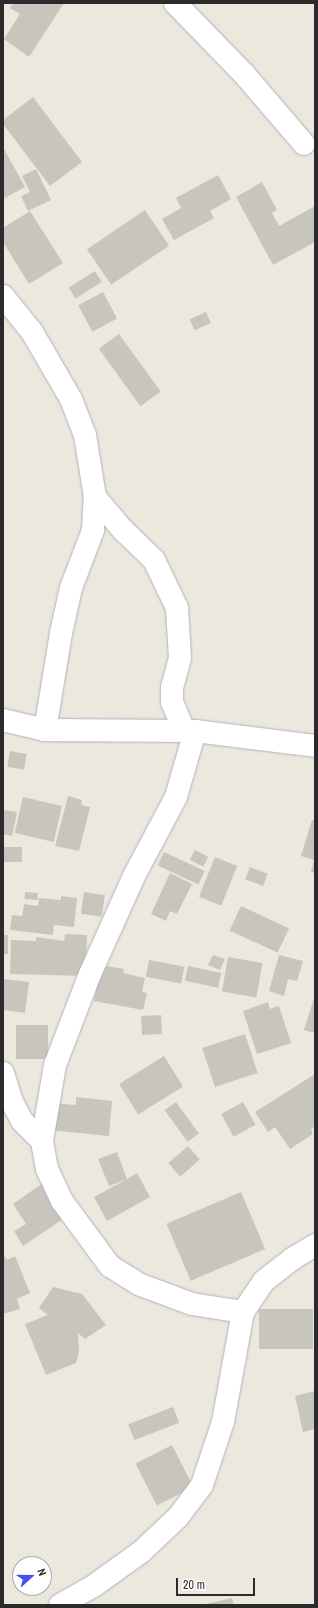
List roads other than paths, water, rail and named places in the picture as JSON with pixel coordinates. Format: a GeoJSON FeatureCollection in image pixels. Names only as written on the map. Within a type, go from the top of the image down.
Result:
{"type":"FeatureCollection","features":[{"type":"Feature","properties":{"kind":"street"},"geometry":{"type":"LineString","coordinates":[[175,3],[244,74],[304,144]]}},
{"type":"Feature","properties":{"kind":"street"},"geometry":{"type":"LineString","coordinates":[[3,296],[32,332],[71,399],[85,435],[95,497],[93,530],[71,588],[61,632],[45,730]]}},
{"type":"Feature","properties":{"kind":"street"},"geometry":{"type":"LineString","coordinates":[[95,497],[123,530],[154,560],[177,608],[180,658],[172,687],[172,702],[189,731],[176,797],[135,874],[90,974],[55,1065],[42,1141],[47,1169],[62,1201],[110,1266],[141,1285],[192,1304],[244,1312]]}},
{"type":"Feature","properties":{"kind":"street"},"geometry":{"type":"LineString","coordinates":[[3,720],[45,730],[189,731],[315,746]]}},
{"type":"Feature","properties":{"kind":"street"},"geometry":{"type":"LineString","coordinates":[[3,1073],[11,1100],[22,1121],[42,1141]]}},
{"type":"Feature","properties":{"kind":"street"},"geometry":{"type":"LineString","coordinates":[[60,1605],[95,1585],[141,1552],[178,1517],[202,1485],[223,1422],[244,1312],[264,1281],[292,1259],[315,1246]]}}]}
